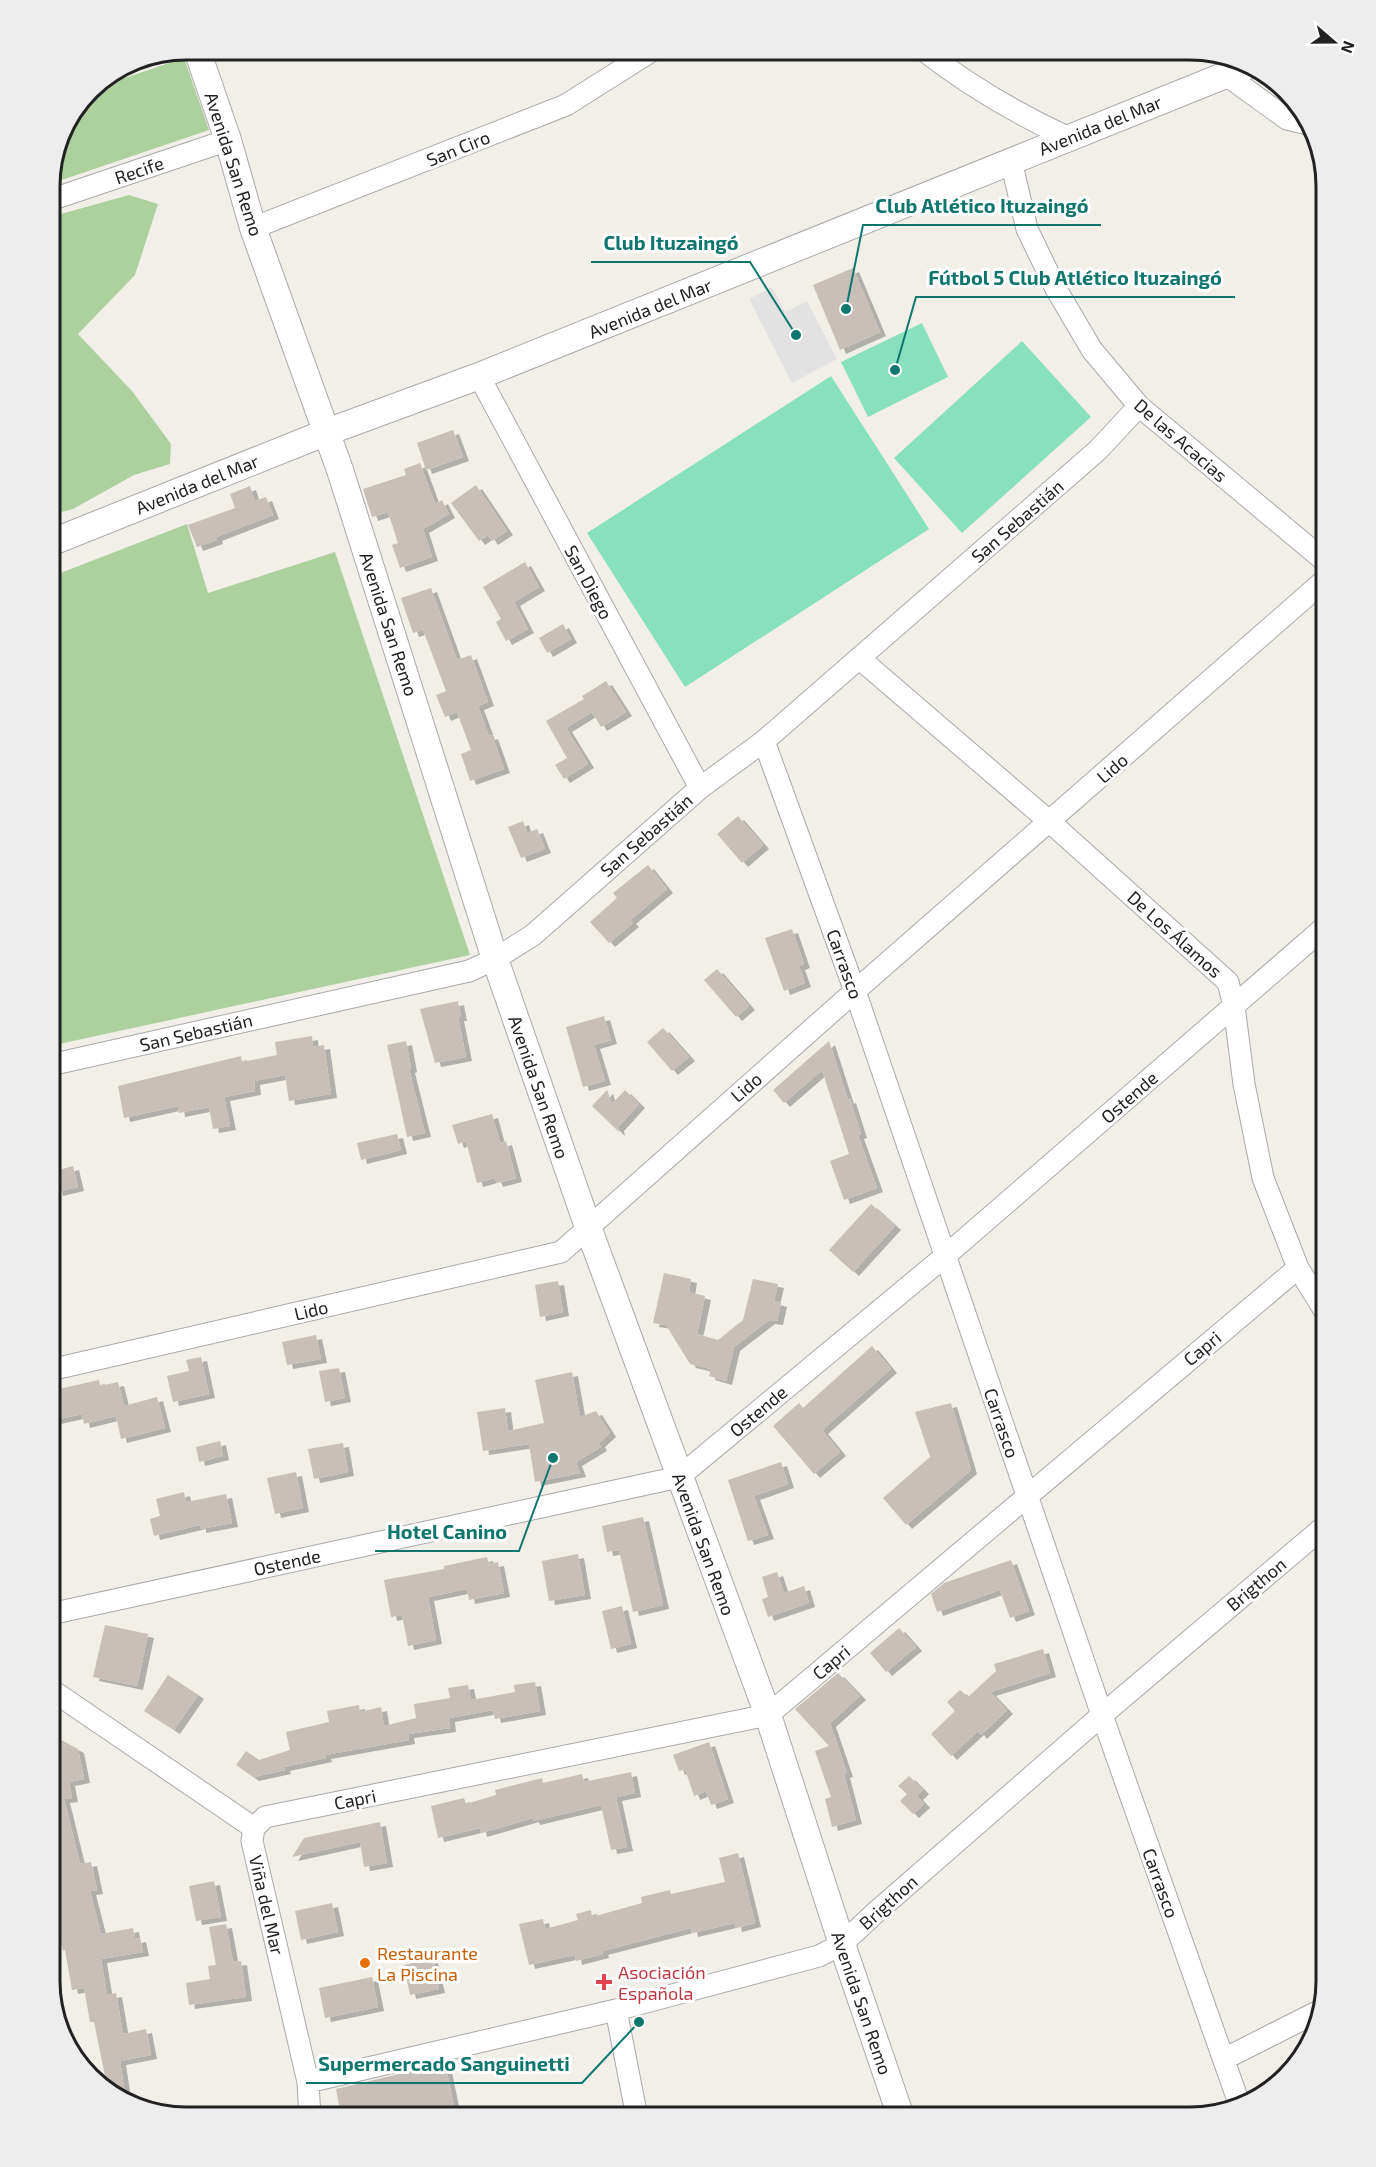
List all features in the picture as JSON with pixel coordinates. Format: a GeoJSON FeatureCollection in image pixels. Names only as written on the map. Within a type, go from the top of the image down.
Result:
{"type":"FeatureCollection","features":[{"type":"Feature","properties":{"kind":"street","name":"Avenida San Remo"},"geometry":{"type":"LineString","coordinates":[[200,60],[228,140],[253,228],[340,470],[495,959],[588,1227],[768,1715],[842,1944],[899,2107]]}},
{"type":"Feature","properties":{"kind":"street","name":"San Ciro"},"geometry":{"type":"LineString","coordinates":[[253,228],[566,105],[637,60]]}},
{"type":"Feature","properties":{"kind":"street"},"geometry":{"type":"LineString","coordinates":[[936,60],[951,72],[1033,122],[1070,138]]}},
{"type":"Feature","properties":{"kind":"street"},"geometry":{"type":"LineString","coordinates":[[1237,71],[1287,119],[1298,122]]}},
{"type":"Feature","properties":{"kind":"street","name":"Avenida del Mar"},"geometry":{"type":"LineString","coordinates":[[60,539],[327,432],[479,376],[747,270],[1237,71]]}},
{"type":"Feature","properties":{"kind":"street","name":"Recife"},"geometry":{"type":"LineString","coordinates":[[60,197],[228,140]]}},
{"type":"Feature","properties":{"kind":"street","name":"De las Acacias"},"geometry":{"type":"LineString","coordinates":[[1011,161],[1027,229],[1056,289],[1092,350],[1139,406],[1316,554]]}},
{"type":"Feature","properties":{"kind":"street","name":"San Diego"},"geometry":{"type":"LineString","coordinates":[[479,376],[700,788]]}},
{"type":"Feature","properties":{"kind":"street","name":"San Sebastián"},"geometry":{"type":"LineString","coordinates":[[60,1063],[469,971],[495,959],[533,935],[700,788],[764,741],[1098,450],[1139,406]]}},
{"type":"Feature","properties":{"kind":"street","name":"Lido"},"geometry":{"type":"LineString","coordinates":[[60,1368],[561,1252],[1316,588]]}},
{"type":"Feature","properties":{"kind":"street","name":"De Los Álamos"},"geometry":{"type":"LineString","coordinates":[[859,658],[1050,822],[1228,982],[1234,1006],[1244,1084],[1263,1178],[1298,1268],[1316,1297]]}},
{"type":"Feature","properties":{"kind":"street","name":"Carrasco"},"geometry":{"type":"LineString","coordinates":[[764,741],[855,991],[1102,1715],[1237,2098]]}},
{"type":"Feature","properties":{"kind":"street","name":"Ostende"},"geometry":{"type":"LineString","coordinates":[[60,1612],[679,1477],[944,1257],[1316,935]]}},
{"type":"Feature","properties":{"kind":"street","name":"Capri"},"geometry":{"type":"LineString","coordinates":[[254,1828],[265,1817],[768,1715],[1298,1268]]}},
{"type":"Feature","properties":{"kind":"street","name":"Brigthon"},"geometry":{"type":"LineString","coordinates":[[308,2082],[616,2010],[819,1956],[842,1944],[1102,1715],[1316,1533]]}},
{"type":"Feature","properties":{"kind":"street","name":"Viña del Mar"},"geometry":{"type":"LineString","coordinates":[[60,1696],[254,1828],[252,1841],[308,2082],[309,2107]]}},
{"type":"Feature","properties":{"kind":"street"},"geometry":{"type":"LineString","coordinates":[[616,2010],[635,2107]]}},
{"type":"Feature","properties":{"kind":"street"},"geometry":{"type":"LineString","coordinates":[[1224,2059],[1312,2015]]}},
{"type":"Feature","properties":{"kind":"green space"},"geometry":{"type":"Polygon","coordinates":[[[178,60],[185,60],[209,130],[60,181],[64,153],[73,130],[91,103],[116,81],[178,60]]]}},
{"type":"Feature","properties":{"kind":"green space"},"geometry":{"type":"Polygon","coordinates":[[[129,195],[158,204],[135,275],[78,334],[132,391],[171,444],[170,464],[134,475],[73,509],[60,512],[60,214],[129,195]]]}},
{"type":"Feature","properties":{"kind":"green space"},"geometry":{"type":"Polygon","coordinates":[[[922,323],[948,377],[868,417],[841,362],[922,323]]]}},
{"type":"Feature","properties":{"kind":"green space"},"geometry":{"type":"Polygon","coordinates":[[[1022,341],[1091,417],[962,533],[894,458],[1022,341]]]}},
{"type":"Feature","properties":{"kind":"green space"},"geometry":{"type":"Polygon","coordinates":[[[831,376],[929,529],[685,687],[587,533],[831,376]]]}},
{"type":"Feature","properties":{"kind":"green space"},"geometry":{"type":"Polygon","coordinates":[[[187,524],[208,593],[335,552],[470,955],[60,1044],[60,573],[187,524]]]}},
{"type":"Feature","properties":{"kind":"shaded area"},"geometry":{"type":"Polygon","coordinates":[[[772,287],[785,312],[807,301],[837,359],[792,383],[749,299],[772,287]]]}},
{"type":"Feature","properties":{"kind":"building"},"geometry":{"type":"Polygon","coordinates":[[[853,268],[880,332],[840,350],[813,285],[853,268]]]}},
{"type":"Feature","properties":{"kind":"building"},"geometry":{"type":"Polygon","coordinates":[[[453,430],[463,457],[426,470],[417,443],[453,430]]]}},
{"type":"Feature","properties":{"kind":"building"},"geometry":{"type":"Polygon","coordinates":[[[420,463],[435,504],[442,500],[449,514],[423,529],[432,557],[400,568],[392,545],[398,543],[388,512],[372,517],[363,489],[406,475],[404,469],[420,463]]]}},
{"type":"Feature","properties":{"kind":"building"},"geometry":{"type":"Polygon","coordinates":[[[476,485],[507,531],[492,541],[488,535],[479,541],[451,503],[476,485]]]}},
{"type":"Feature","properties":{"kind":"building"},"geometry":{"type":"Polygon","coordinates":[[[250,486],[255,501],[266,497],[273,515],[216,537],[217,540],[197,547],[188,525],[235,508],[230,494],[250,486]]]}},
{"type":"Feature","properties":{"kind":"building"},"geometry":{"type":"Polygon","coordinates":[[[525,562],[539,587],[514,602],[528,629],[506,641],[496,622],[501,619],[483,587],[525,562]]]}},
{"type":"Feature","properties":{"kind":"building"},"geometry":{"type":"Polygon","coordinates":[[[431,588],[457,660],[471,655],[488,702],[478,706],[489,736],[492,735],[504,769],[470,781],[461,754],[471,750],[457,712],[445,717],[436,695],[446,691],[423,630],[413,633],[401,598],[431,588]]]}},
{"type":"Feature","properties":{"kind":"building"},"geometry":{"type":"Polygon","coordinates":[[[563,624],[571,639],[547,653],[539,638],[563,624]]]}},
{"type":"Feature","properties":{"kind":"building"},"geometry":{"type":"Polygon","coordinates":[[[606,681],[626,712],[601,727],[592,712],[566,728],[588,764],[564,779],[555,765],[567,758],[546,721],[584,699],[582,696],[606,681]]]}},
{"type":"Feature","properties":{"kind":"building"},"geometry":{"type":"Polygon","coordinates":[[[738,816],[763,845],[742,863],[717,834],[738,816]]]}},
{"type":"Feature","properties":{"kind":"building"},"geometry":{"type":"Polygon","coordinates":[[[523,821],[527,833],[537,829],[545,849],[521,858],[508,827],[523,821]]]}},
{"type":"Feature","properties":{"kind":"building"},"geometry":{"type":"Polygon","coordinates":[[[648,865],[667,889],[630,920],[633,923],[609,943],[590,922],[617,898],[613,893],[648,865]]]}},
{"type":"Feature","properties":{"kind":"building"},"geometry":{"type":"Polygon","coordinates":[[[792,929],[804,964],[799,966],[805,983],[784,991],[765,938],[792,929]]]}},
{"type":"Feature","properties":{"kind":"building"},"geometry":{"type":"Polygon","coordinates":[[[717,969],[749,1006],[736,1017],[704,980],[717,969]]]}},
{"type":"Feature","properties":{"kind":"building"},"geometry":{"type":"Polygon","coordinates":[[[458,1001],[461,1017],[458,1017],[466,1057],[435,1063],[420,1009],[458,1001]]]}},
{"type":"Feature","properties":{"kind":"building"},"geometry":{"type":"Polygon","coordinates":[[[604,1016],[611,1040],[594,1045],[605,1081],[583,1087],[566,1027],[604,1016]]]}},
{"type":"Feature","properties":{"kind":"building"},"geometry":{"type":"Polygon","coordinates":[[[663,1028],[689,1057],[672,1071],[647,1042],[663,1028]]]}},
{"type":"Feature","properties":{"kind":"building"},"geometry":{"type":"Polygon","coordinates":[[[312,1036],[313,1047],[324,1045],[331,1094],[289,1101],[285,1075],[254,1081],[255,1091],[224,1097],[230,1126],[213,1129],[209,1107],[179,1113],[178,1106],[124,1118],[118,1086],[241,1056],[242,1062],[277,1055],[275,1042],[312,1036]]]}},
{"type":"Feature","properties":{"kind":"building"},"geometry":{"type":"Polygon","coordinates":[[[406,1041],[411,1068],[409,1069],[425,1133],[407,1137],[387,1045],[406,1041]]]}},
{"type":"Feature","properties":{"kind":"building"},"geometry":{"type":"Polygon","coordinates":[[[829,1041],[848,1100],[850,1099],[861,1134],[858,1135],[877,1188],[844,1200],[830,1161],[849,1154],[822,1070],[784,1103],[773,1090],[829,1041]]]}},
{"type":"Feature","properties":{"kind":"building"},"geometry":{"type":"Polygon","coordinates":[[[607,1090],[612,1104],[625,1090],[639,1104],[618,1127],[619,1132],[592,1106],[607,1090]]]}},
{"type":"Feature","properties":{"kind":"building"},"geometry":{"type":"Polygon","coordinates":[[[492,1114],[500,1143],[506,1141],[516,1178],[497,1183],[495,1178],[477,1183],[466,1141],[458,1144],[452,1125],[492,1114]]]}},
{"type":"Feature","properties":{"kind":"building"},"geometry":{"type":"Polygon","coordinates":[[[397,1134],[401,1150],[361,1160],[357,1143],[397,1134]]]}},
{"type":"Feature","properties":{"kind":"building"},"geometry":{"type":"Polygon","coordinates":[[[73,1166],[78,1187],[60,1191],[60,1170],[73,1166]]]}},
{"type":"Feature","properties":{"kind":"building"},"geometry":{"type":"Polygon","coordinates":[[[871,1204],[895,1226],[853,1272],[829,1250],[871,1204]]]}},
{"type":"Feature","properties":{"kind":"building"},"geometry":{"type":"Polygon","coordinates":[[[664,1273],[691,1279],[689,1292],[705,1296],[697,1334],[718,1340],[743,1320],[753,1279],[778,1284],[774,1301],[781,1303],[777,1321],[769,1320],[734,1347],[726,1381],[709,1376],[711,1369],[690,1364],[666,1325],[653,1323],[664,1273]]]}},
{"type":"Feature","properties":{"kind":"building"},"geometry":{"type":"Polygon","coordinates":[[[558,1281],[563,1312],[540,1317],[535,1285],[558,1281]]]}},
{"type":"Feature","properties":{"kind":"building"},"geometry":{"type":"Polygon","coordinates":[[[316,1335],[321,1359],[287,1365],[282,1342],[316,1335]]]}},
{"type":"Feature","properties":{"kind":"building"},"geometry":{"type":"Polygon","coordinates":[[[872,1346],[891,1369],[822,1430],[840,1452],[814,1474],[773,1426],[799,1403],[803,1408],[872,1346]]]}},
{"type":"Feature","properties":{"kind":"building"},"geometry":{"type":"Polygon","coordinates":[[[201,1357],[209,1394],[173,1402],[167,1376],[189,1371],[186,1360],[201,1357]]]}},
{"type":"Feature","properties":{"kind":"building"},"geometry":{"type":"Polygon","coordinates":[[[339,1368],[345,1398],[325,1402],[319,1371],[339,1368]]]}},
{"type":"Feature","properties":{"kind":"building"},"geometry":{"type":"Polygon","coordinates":[[[572,1372],[580,1417],[596,1411],[610,1433],[599,1443],[601,1447],[576,1462],[580,1473],[535,1482],[529,1444],[483,1451],[477,1412],[505,1408],[508,1431],[544,1423],[535,1380],[572,1372]]]}},
{"type":"Feature","properties":{"kind":"building"},"geometry":{"type":"Polygon","coordinates":[[[99,1380],[100,1386],[118,1382],[124,1406],[157,1397],[165,1428],[121,1439],[116,1416],[84,1424],[82,1414],[60,1419],[60,1389],[99,1380]]]}},
{"type":"Feature","properties":{"kind":"building"},"geometry":{"type":"Polygon","coordinates":[[[951,1403],[971,1470],[906,1525],[883,1498],[930,1457],[915,1412],[951,1403]]]}},
{"type":"Feature","properties":{"kind":"building"},"geometry":{"type":"Polygon","coordinates":[[[220,1441],[223,1456],[199,1462],[196,1447],[220,1441]]]}},
{"type":"Feature","properties":{"kind":"building"},"geometry":{"type":"Polygon","coordinates":[[[343,1443],[348,1472],[314,1479],[308,1449],[343,1443]]]}},
{"type":"Feature","properties":{"kind":"building"},"geometry":{"type":"Polygon","coordinates":[[[781,1462],[788,1484],[754,1496],[768,1535],[748,1541],[728,1480],[781,1462]]]}},
{"type":"Feature","properties":{"kind":"building"},"geometry":{"type":"Polygon","coordinates":[[[296,1472],[303,1508],[275,1514],[267,1478],[296,1472]]]}},
{"type":"Feature","properties":{"kind":"building"},"geometry":{"type":"Polygon","coordinates":[[[184,1492],[186,1502],[226,1494],[232,1523],[200,1529],[200,1525],[154,1536],[150,1519],[160,1516],[156,1499],[184,1492]]]}},
{"type":"Feature","properties":{"kind":"building"},"geometry":{"type":"Polygon","coordinates":[[[643,1517],[663,1605],[633,1612],[619,1550],[607,1552],[602,1526],[643,1517]]]}},
{"type":"Feature","properties":{"kind":"building"},"geometry":{"type":"Polygon","coordinates":[[[578,1554],[585,1595],[549,1601],[542,1561],[578,1554]]]}},
{"type":"Feature","properties":{"kind":"building"},"geometry":{"type":"Polygon","coordinates":[[[487,1557],[489,1564],[498,1562],[504,1593],[469,1600],[467,1589],[428,1597],[436,1640],[408,1646],[402,1615],[391,1617],[384,1580],[444,1569],[444,1566],[487,1557]]]}},
{"type":"Feature","properties":{"kind":"building"},"geometry":{"type":"Polygon","coordinates":[[[1011,1560],[1029,1611],[1010,1618],[1000,1590],[937,1612],[931,1594],[944,1583],[1011,1560]]]}},
{"type":"Feature","properties":{"kind":"building"},"geometry":{"type":"Polygon","coordinates":[[[777,1572],[784,1593],[804,1586],[809,1603],[768,1617],[762,1599],[768,1597],[762,1577],[777,1572]]]}},
{"type":"Feature","properties":{"kind":"building"},"geometry":{"type":"Polygon","coordinates":[[[622,1606],[631,1644],[611,1649],[602,1611],[622,1606]]]}},
{"type":"Feature","properties":{"kind":"building"},"geometry":{"type":"Polygon","coordinates":[[[105,1625],[148,1634],[137,1686],[93,1677],[105,1625]]]}},
{"type":"Feature","properties":{"kind":"building"},"geometry":{"type":"Polygon","coordinates":[[[899,1628],[916,1647],[886,1672],[870,1653],[899,1628]]]}},
{"type":"Feature","properties":{"kind":"building"},"geometry":{"type":"Polygon","coordinates":[[[1043,1649],[1050,1673],[990,1692],[1007,1710],[981,1735],[978,1731],[951,1756],[931,1734],[955,1711],[947,1702],[960,1690],[968,1697],[996,1671],[994,1664],[1043,1649]]]}},
{"type":"Feature","properties":{"kind":"building"},"geometry":{"type":"Polygon","coordinates":[[[838,1673],[860,1696],[830,1723],[847,1773],[844,1774],[856,1820],[832,1827],[825,1799],[831,1797],[815,1751],[829,1746],[795,1709],[838,1673]]]}},
{"type":"Feature","properties":{"kind":"building"},"geometry":{"type":"Polygon","coordinates":[[[168,1675],[198,1695],[174,1730],[144,1711],[168,1675]]]}},
{"type":"Feature","properties":{"kind":"building"},"geometry":{"type":"Polygon","coordinates":[[[535,1682],[540,1711],[495,1719],[493,1710],[449,1718],[450,1728],[408,1734],[409,1740],[325,1755],[326,1758],[284,1767],[285,1770],[253,1777],[236,1765],[246,1751],[259,1760],[290,1750],[286,1732],[329,1722],[327,1711],[359,1705],[360,1712],[381,1707],[384,1726],[416,1718],[414,1704],[450,1698],[448,1688],[468,1685],[471,1700],[515,1692],[514,1685],[535,1682]]]}},
{"type":"Feature","properties":{"kind":"building"},"geometry":{"type":"Polygon","coordinates":[[[60,1739],[78,1749],[84,1779],[69,1782],[72,1798],[64,1799],[80,1864],[91,1862],[97,1890],[90,1891],[101,1934],[133,1928],[135,1939],[140,1938],[143,1952],[101,1959],[107,1995],[116,1993],[123,2034],[146,2029],[151,2055],[120,2061],[125,2091],[103,2076],[94,2022],[90,2022],[84,1988],[72,1990],[65,1950],[63,1951],[60,1938],[60,1739]]]}},
{"type":"Feature","properties":{"kind":"building"},"geometry":{"type":"Polygon","coordinates":[[[709,1742],[728,1799],[711,1805],[706,1791],[694,1796],[685,1769],[679,1771],[673,1755],[709,1742]]]}},
{"type":"Feature","properties":{"kind":"building"},"geometry":{"type":"Polygon","coordinates":[[[631,1772],[635,1793],[616,1797],[627,1847],[611,1850],[601,1805],[534,1821],[533,1818],[481,1833],[480,1828],[438,1838],[431,1806],[464,1798],[466,1804],[496,1795],[495,1790],[542,1778],[543,1783],[582,1774],[584,1782],[631,1772]]]}},
{"type":"Feature","properties":{"kind":"building"},"geometry":{"type":"Polygon","coordinates":[[[909,1776],[923,1790],[917,1796],[924,1804],[913,1814],[900,1801],[907,1794],[898,1786],[909,1776]]]}},
{"type":"Feature","properties":{"kind":"building"},"geometry":{"type":"Polygon","coordinates":[[[380,1822],[387,1863],[364,1867],[360,1842],[292,1857],[304,1838],[380,1822]]]}},
{"type":"Feature","properties":{"kind":"building"},"geometry":{"type":"Polygon","coordinates":[[[738,1853],[755,1923],[736,1928],[735,1923],[692,1933],[691,1928],[602,1951],[603,1954],[576,1961],[575,1955],[529,1965],[519,1924],[543,1919],[545,1929],[578,1920],[576,1914],[591,1910],[592,1917],[642,1903],[641,1897],[670,1890],[671,1894],[725,1882],[719,1858],[738,1853]]]}},
{"type":"Feature","properties":{"kind":"building"},"geometry":{"type":"Polygon","coordinates":[[[214,1881],[221,1917],[196,1921],[189,1886],[214,1881]]]}},
{"type":"Feature","properties":{"kind":"building"},"geometry":{"type":"Polygon","coordinates":[[[332,1903],[338,1932],[301,1940],[295,1911],[332,1903]]]}},
{"type":"Feature","properties":{"kind":"building"},"geometry":{"type":"Polygon","coordinates":[[[226,1924],[233,1962],[241,1961],[246,1997],[189,2005],[186,1983],[210,1979],[208,1966],[216,1965],[209,1927],[226,1924]]]}},
{"type":"Feature","properties":{"kind":"building"},"geometry":{"type":"Polygon","coordinates":[[[432,1959],[439,1989],[410,1995],[404,1965],[432,1959]]]}},
{"type":"Feature","properties":{"kind":"building"},"geometry":{"type":"Polygon","coordinates":[[[372,1977],[378,2007],[325,2018],[319,1988],[372,1977]]]}},
{"type":"Feature","properties":{"kind":"building"},"geometry":{"type":"Polygon","coordinates":[[[445,2063],[454,2107],[339,2107],[336,2089],[445,2063]]]}},
{"type":"Feature","properties":{"kind":"place","name":"Club Atlético Ituzaingó"},"geometry":{"type":"Point","coordinates":[846,309]}},
{"type":"Feature","properties":{"kind":"place","name":"Club Ituzaingó"},"geometry":{"type":"Point","coordinates":[796,335]}},
{"type":"Feature","properties":{"kind":"place","name":"Fútbol 5 Club Atlético Ituzaingó"},"geometry":{"type":"Point","coordinates":[895,370]}},
{"type":"Feature","properties":{"kind":"place","name":"Hotel Canino"},"geometry":{"type":"Point","coordinates":[553,1458]}},
{"type":"Feature","properties":{"kind":"place","name":"Restaurante La Piscina"},"geometry":{"type":"Point","coordinates":[365,1963]}},
{"type":"Feature","properties":{"kind":"place","name":"Asociación Española"},"geometry":{"type":"Point","coordinates":[604,1982]}},
{"type":"Feature","properties":{"kind":"place","name":"Supermercado Sanguinetti"},"geometry":{"type":"Point","coordinates":[639,2022]}}]}
